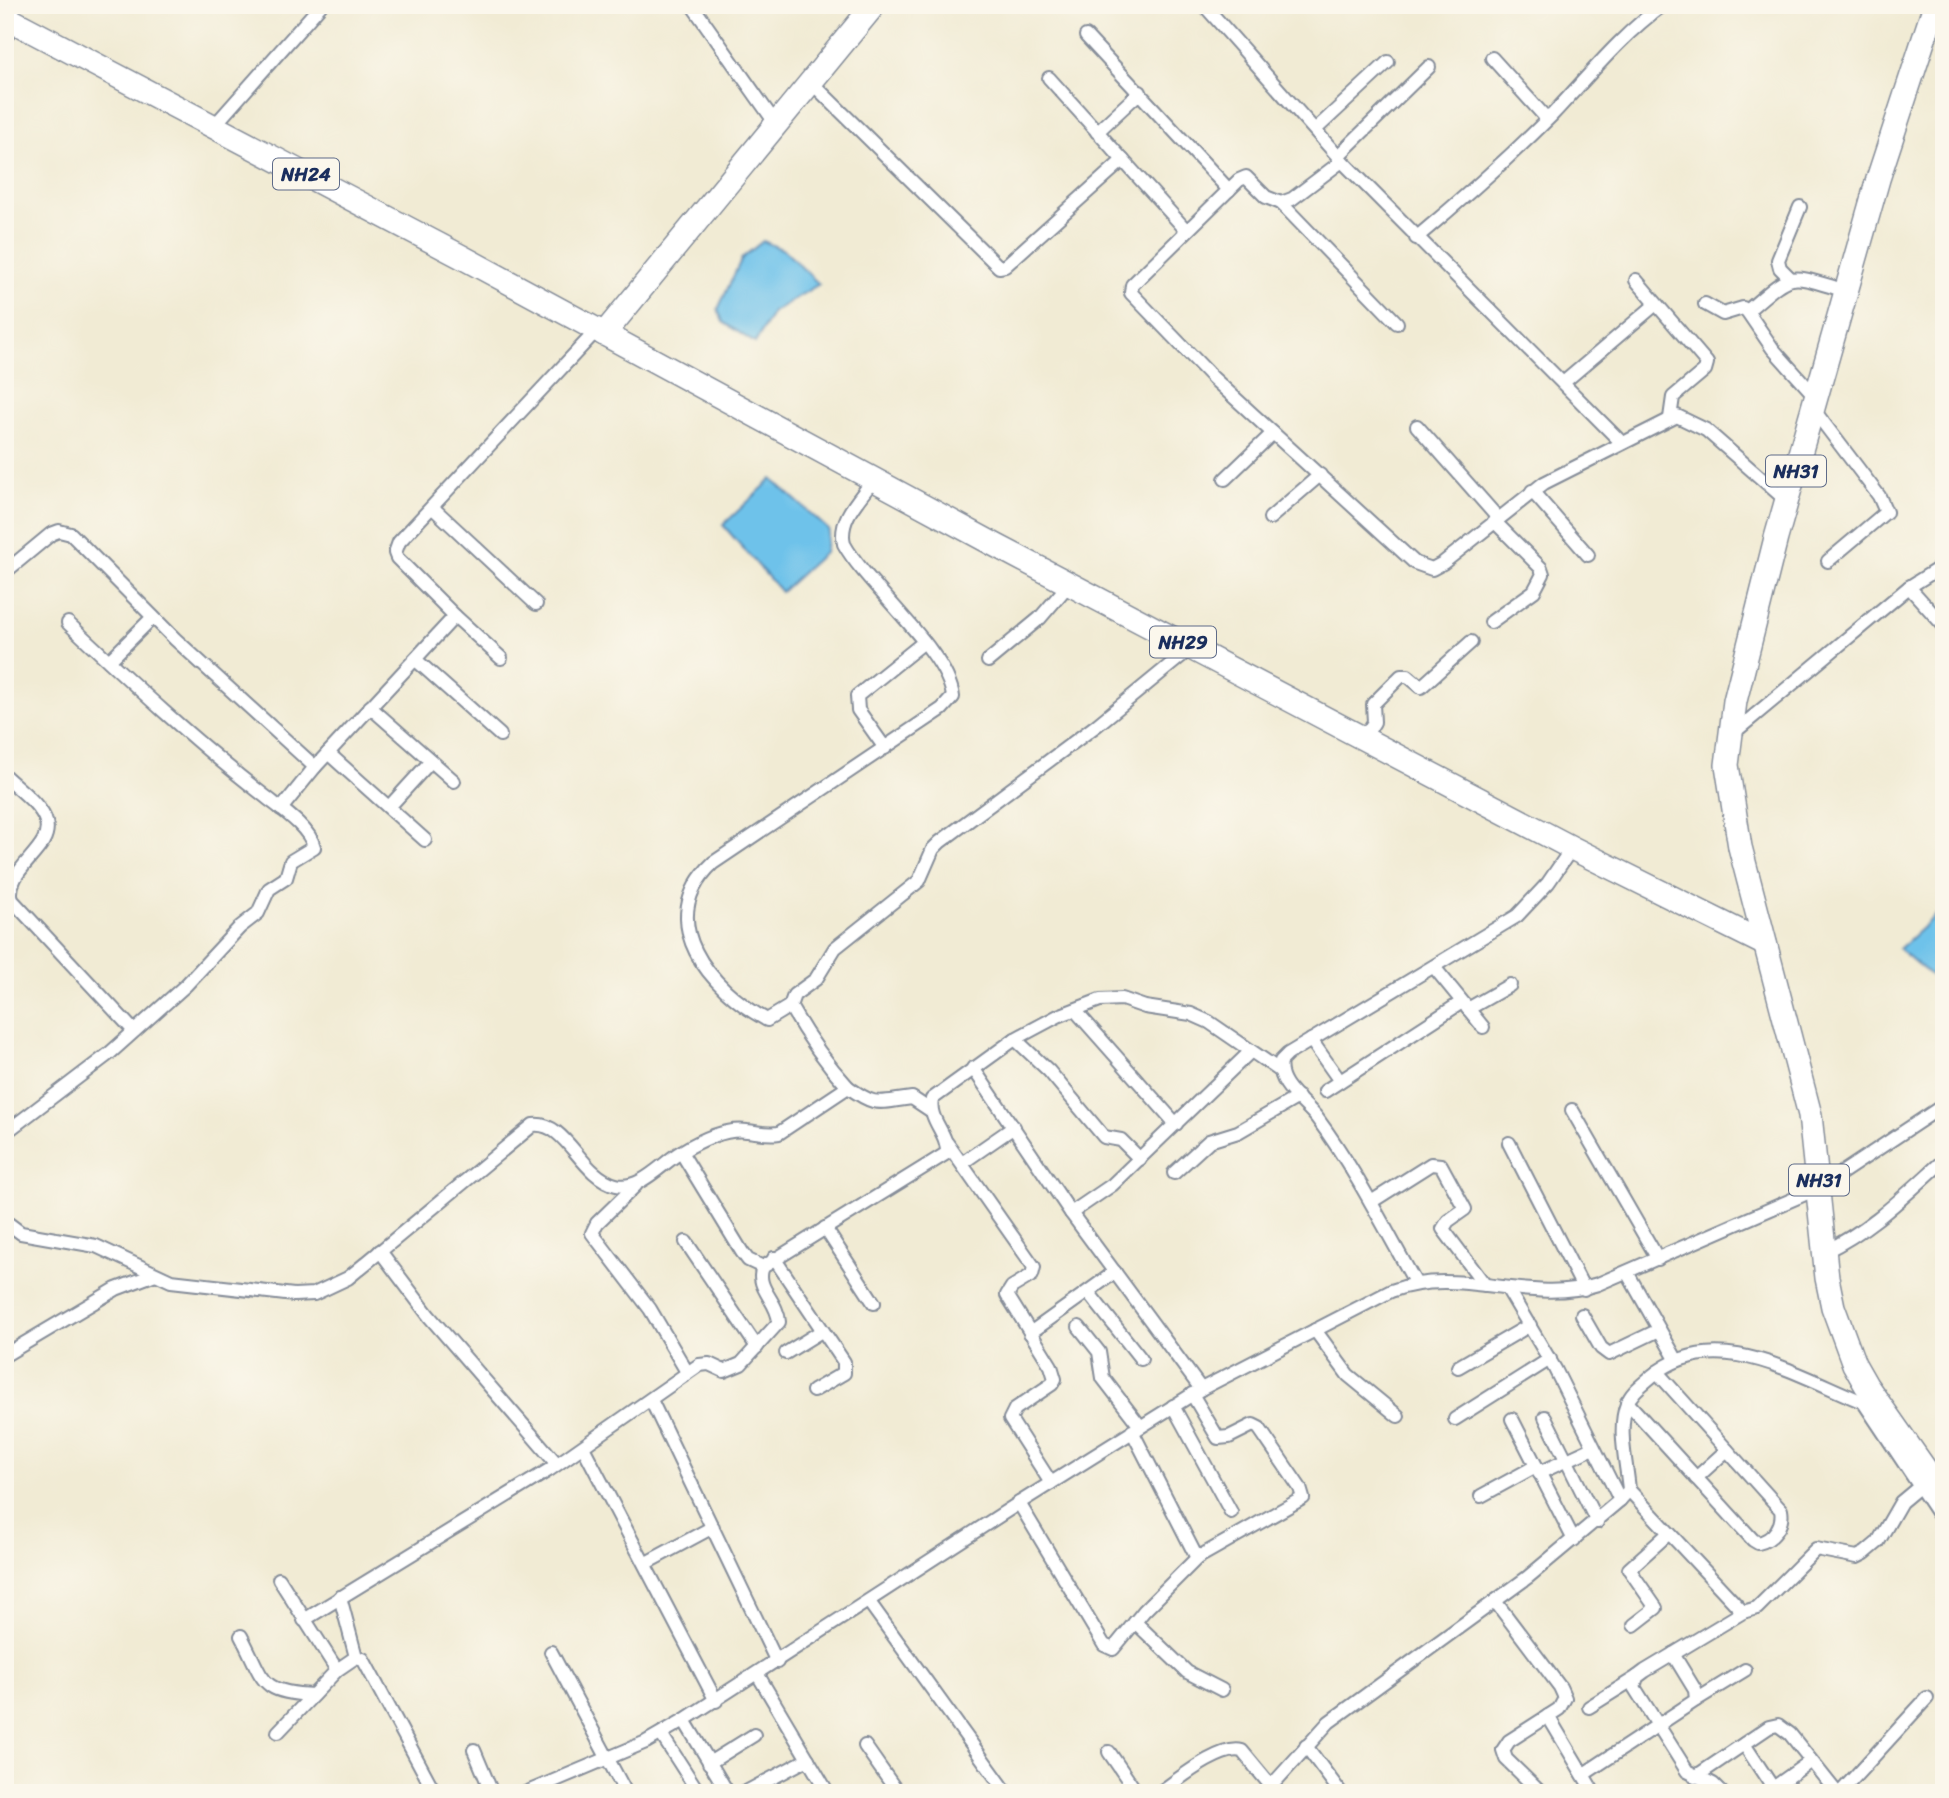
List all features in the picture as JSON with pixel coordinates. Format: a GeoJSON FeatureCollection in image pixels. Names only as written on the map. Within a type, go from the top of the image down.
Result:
{"type":"FeatureCollection","features":[{"type":"Feature","properties":{"kind":"highway"},"geometry":{"type":"LineString","coordinates":[[601,332],[874,5]]}},
{"type":"Feature","properties":{"kind":"highway","name":"NH31"},"geometry":{"type":"LineString","coordinates":[[1935,5],[1878,179],[1787,501],[1728,737],[1728,791],[1765,944],[1803,1083],[1819,1188],[1827,1278],[1842,1336],[1874,1406],[1944,1496]]}},
{"type":"Feature","properties":{"kind":"highway","name":"NH24"},"geometry":{"type":"LineString","coordinates":[[10,26],[214,126],[601,332]]}},
{"type":"Feature","properties":{"kind":"highway","name":"NH29"},"geometry":{"type":"LineString","coordinates":[[601,332],[1572,848],[1765,944]]}},
{"type":"Feature","properties":{"kind":"street"},"geometry":{"type":"LineString","coordinates":[[214,126],[321,5]]}},
{"type":"Feature","properties":{"kind":"street"},"geometry":{"type":"LineString","coordinates":[[692,5],[776,124]]}},
{"type":"Feature","properties":{"kind":"street"},"geometry":{"type":"LineString","coordinates":[[1204,5],[1340,158],[1416,238],[1621,442]]}},
{"type":"Feature","properties":{"kind":"street"},"geometry":{"type":"LineString","coordinates":[[1416,238],[1547,119],[1638,23],[1663,5]]}},
{"type":"Feature","properties":{"kind":"street"},"geometry":{"type":"LineString","coordinates":[[1086,36],[1229,190]]}},
{"type":"Feature","properties":{"kind":"street"},"geometry":{"type":"LineString","coordinates":[[1492,58],[1547,119]]}},
{"type":"Feature","properties":{"kind":"street"},"geometry":{"type":"LineString","coordinates":[[1315,130],[1388,62]]}},
{"type":"Feature","properties":{"kind":"street"},"geometry":{"type":"LineString","coordinates":[[1281,203],[1292,199],[1340,158],[1429,67]]}},
{"type":"Feature","properties":{"kind":"street"},"geometry":{"type":"LineString","coordinates":[[1049,78],[1186,230]]}},
{"type":"Feature","properties":{"kind":"street"},"geometry":{"type":"LineString","coordinates":[[811,82],[999,267],[1005,266],[1123,160]]}},
{"type":"Feature","properties":{"kind":"street"},"geometry":{"type":"LineString","coordinates":[[1097,132],[1140,92]]}},
{"type":"Feature","properties":{"kind":"street"},"geometry":{"type":"LineString","coordinates":[[1397,323],[1281,203],[1266,197],[1246,177],[1186,230],[1132,285],[1131,293],[1213,378],[1424,568],[1432,569],[1443,563],[1532,491],[1670,418],[1682,417],[1706,430],[1787,501]]}},
{"type":"Feature","properties":{"kind":"street"},"geometry":{"type":"LineString","coordinates":[[1789,277],[1780,268],[1779,260],[1800,207]]}},
{"type":"Feature","properties":{"kind":"street"},"geometry":{"type":"LineString","coordinates":[[1747,311],[1789,277],[1800,277],[1846,291]]}},
{"type":"Feature","properties":{"kind":"street"},"geometry":{"type":"LineString","coordinates":[[1636,280],[1707,363],[1705,370],[1673,397],[1670,418]]}},
{"type":"Feature","properties":{"kind":"street"},"geometry":{"type":"LineString","coordinates":[[1563,383],[1657,304]]}},
{"type":"Feature","properties":{"kind":"street"},"geometry":{"type":"LineString","coordinates":[[1705,304],[1723,314],[1738,309],[1747,311],[1880,496],[1886,512],[1828,561]]}},
{"type":"Feature","properties":{"kind":"street"},"geometry":{"type":"LineString","coordinates":[[501,658],[455,617],[395,554],[399,542],[601,332]]}},
{"type":"Feature","properties":{"kind":"street"},"geometry":{"type":"LineString","coordinates":[[1417,426],[1496,520],[1541,568],[1543,574],[1534,591],[1491,622]]}},
{"type":"Feature","properties":{"kind":"street"},"geometry":{"type":"LineString","coordinates":[[1226,479],[1273,433]]}},
{"type":"Feature","properties":{"kind":"street"},"geometry":{"type":"LineString","coordinates":[[1270,518],[1320,475]]}},
{"type":"Feature","properties":{"kind":"street"},"geometry":{"type":"LineString","coordinates":[[874,479],[845,518],[841,532],[844,544],[924,642],[945,676],[953,697],[942,709],[732,849],[700,876],[693,887],[688,903],[688,931],[698,956],[717,982],[767,1020],[790,1006],[794,995],[816,979],[835,948],[919,881],[933,849],[940,842],[1097,725],[1192,647]]}},
{"type":"Feature","properties":{"kind":"street"},"geometry":{"type":"LineString","coordinates":[[1532,491],[1588,555]]}},
{"type":"Feature","properties":{"kind":"street"},"geometry":{"type":"LineString","coordinates":[[432,508],[536,604]]}},
{"type":"Feature","properties":{"kind":"street"},"geometry":{"type":"LineString","coordinates":[[5,572],[51,534],[65,531],[77,539],[153,617],[315,767]]}},
{"type":"Feature","properties":{"kind":"street"},"geometry":{"type":"LineString","coordinates":[[1728,737],[1909,587],[1944,565]]}},
{"type":"Feature","properties":{"kind":"street"},"geometry":{"type":"LineString","coordinates":[[988,661],[1035,624],[1070,583]]}},
{"type":"Feature","properties":{"kind":"street"},"geometry":{"type":"LineString","coordinates":[[1909,587],[1944,626]]}},
{"type":"Feature","properties":{"kind":"street"},"geometry":{"type":"LineString","coordinates":[[109,662],[153,617]]}},
{"type":"Feature","properties":{"kind":"street"},"geometry":{"type":"LineString","coordinates":[[281,809],[315,767],[455,617]]}},
{"type":"Feature","properties":{"kind":"street"},"geometry":{"type":"LineString","coordinates":[[5,1133],[85,1074],[186,985],[240,927],[258,913],[266,892],[286,878],[295,858],[314,847],[309,835],[281,809],[190,737],[68,623]]}},
{"type":"Feature","properties":{"kind":"street"},"geometry":{"type":"LineString","coordinates":[[885,748],[858,710],[857,696],[924,642]]}},
{"type":"Feature","properties":{"kind":"street"},"geometry":{"type":"LineString","coordinates":[[1364,738],[1374,722],[1373,704],[1401,676],[1408,676],[1421,687],[1471,642]]}},
{"type":"Feature","properties":{"kind":"street"},"geometry":{"type":"LineString","coordinates":[[416,660],[500,735]]}},
{"type":"Feature","properties":{"kind":"street"},"geometry":{"type":"LineString","coordinates":[[370,707],[454,781]]}},
{"type":"Feature","properties":{"kind":"street"},"geometry":{"type":"LineString","coordinates":[[328,753],[425,840]]}},
{"type":"Feature","properties":{"kind":"street"},"geometry":{"type":"LineString","coordinates":[[389,807],[431,761]]}},
{"type":"Feature","properties":{"kind":"street"},"geometry":{"type":"LineString","coordinates":[[5,776],[42,813],[46,822],[43,840],[11,883],[12,900],[134,1031]]}},
{"type":"Feature","properties":{"kind":"street"},"geometry":{"type":"LineString","coordinates":[[1415,1282],[1371,1202],[1324,1128],[1282,1079],[1279,1070],[1281,1061],[1288,1054],[1517,916],[1548,883],[1572,848]]}},
{"type":"Feature","properties":{"kind":"street"},"geometry":{"type":"LineString","coordinates":[[1434,967],[1483,1027]]}},
{"type":"Feature","properties":{"kind":"street"},"geometry":{"type":"LineString","coordinates":[[1325,1091],[1465,1005],[1510,985]]}},
{"type":"Feature","properties":{"kind":"street"},"geometry":{"type":"LineString","coordinates":[[930,1110],[932,1098],[940,1090],[1015,1039],[1100,1000],[1122,999],[1145,1007],[1191,1014],[1209,1022],[1279,1070]]}},
{"type":"Feature","properties":{"kind":"street"},"geometry":{"type":"LineString","coordinates":[[790,1006],[819,1054],[848,1087],[869,1102],[886,1104],[912,1098],[930,1110],[947,1143],[1034,1267],[1032,1275],[1012,1287],[1007,1295],[1055,1372],[1055,1379],[1015,1409],[1010,1419],[1051,1483]]}},
{"type":"Feature","properties":{"kind":"street"},"geometry":{"type":"LineString","coordinates":[[1075,1010],[1176,1124]]}},
{"type":"Feature","properties":{"kind":"street"},"geometry":{"type":"LineString","coordinates":[[1015,1039],[1049,1071],[1104,1137],[1121,1140],[1140,1159]]}},
{"type":"Feature","properties":{"kind":"street"},"geometry":{"type":"LineString","coordinates":[[1311,1040],[1340,1081]]}},
{"type":"Feature","properties":{"kind":"street"},"geometry":{"type":"LineString","coordinates":[[1071,1213],[1112,1185],[1251,1051]]}},
{"type":"Feature","properties":{"kind":"street"},"geometry":{"type":"LineString","coordinates":[[973,1068],[1197,1392],[1218,1438],[1229,1437],[1253,1425],[1259,1428],[1300,1488],[1303,1498],[1197,1558],[1135,1622],[1117,1645],[1107,1649],[1019,1503]]}},
{"type":"Feature","properties":{"kind":"street"},"geometry":{"type":"LineString","coordinates":[[687,1372],[650,1309],[593,1233],[597,1223],[640,1181],[699,1142],[738,1131],[768,1135],[779,1133],[848,1087]]}},
{"type":"Feature","properties":{"kind":"street"},"geometry":{"type":"LineString","coordinates":[[1174,1173],[1209,1141],[1238,1132],[1298,1097]]}},
{"type":"Feature","properties":{"kind":"street"},"geometry":{"type":"LineString","coordinates":[[526,1793],[661,1734],[758,1675],[1019,1503],[1173,1406],[1315,1330],[1415,1282],[1455,1280],[1507,1289],[1559,1293],[1584,1289],[1628,1274],[1819,1188],[1944,1105]]}},
{"type":"Feature","properties":{"kind":"street"},"geometry":{"type":"LineString","coordinates":[[1572,1110],[1658,1259]]}},
{"type":"Feature","properties":{"kind":"street"},"geometry":{"type":"LineString","coordinates":[[5,1221],[21,1233],[96,1246],[153,1275],[182,1283],[314,1294],[348,1278],[533,1125],[544,1123],[555,1130],[599,1179],[625,1186],[640,1181]]}},
{"type":"Feature","properties":{"kind":"street"},"geometry":{"type":"LineString","coordinates":[[962,1163],[1014,1127]]}},
{"type":"Feature","properties":{"kind":"street"},"geometry":{"type":"LineString","coordinates":[[304,1620],[557,1464],[687,1372],[709,1364],[724,1371],[733,1369],[779,1322],[776,1305],[761,1283],[759,1276],[763,1267],[939,1161],[947,1153],[947,1143]]}},
{"type":"Feature","properties":{"kind":"street"},"geometry":{"type":"LineString","coordinates":[[1509,1143],[1584,1289]]}},
{"type":"Feature","properties":{"kind":"street"},"geometry":{"type":"LineString","coordinates":[[681,1152],[742,1252],[748,1260],[763,1267]]}},
{"type":"Feature","properties":{"kind":"street"},"geometry":{"type":"LineString","coordinates":[[1824,1252],[1877,1222],[1944,1160]]}},
{"type":"Feature","properties":{"kind":"street"},"geometry":{"type":"LineString","coordinates":[[1371,1202],[1431,1164],[1441,1164],[1465,1209],[1448,1221],[1443,1229],[1485,1285]]}},
{"type":"Feature","properties":{"kind":"street"},"geometry":{"type":"LineString","coordinates":[[825,1228],[874,1303]]}},
{"type":"Feature","properties":{"kind":"street"},"geometry":{"type":"LineString","coordinates":[[686,1242],[757,1347]]}},
{"type":"Feature","properties":{"kind":"street"},"geometry":{"type":"LineString","coordinates":[[380,1251],[424,1310],[557,1464]]}},
{"type":"Feature","properties":{"kind":"street"},"geometry":{"type":"LineString","coordinates":[[774,1258],[846,1369],[839,1377],[813,1391]]}},
{"type":"Feature","properties":{"kind":"street"},"geometry":{"type":"LineString","coordinates":[[1030,1333],[1115,1272]]}},
{"type":"Feature","properties":{"kind":"street"},"geometry":{"type":"LineString","coordinates":[[1628,1274],[1676,1359]]}},
{"type":"Feature","properties":{"kind":"street"},"geometry":{"type":"LineString","coordinates":[[5,1355],[116,1289],[153,1275]]}},
{"type":"Feature","properties":{"kind":"street"},"geometry":{"type":"LineString","coordinates":[[1507,1289],[1550,1359],[1593,1448],[1624,1495],[1669,1533],[1743,1612]]}},
{"type":"Feature","properties":{"kind":"street"},"geometry":{"type":"LineString","coordinates":[[1088,1292],[1141,1359]]}},
{"type":"Feature","properties":{"kind":"street"},"geometry":{"type":"LineString","coordinates":[[1583,1315],[1601,1348],[1609,1354],[1659,1330]]}},
{"type":"Feature","properties":{"kind":"street"},"geometry":{"type":"LineString","coordinates":[[1458,1367],[1530,1325]]}},
{"type":"Feature","properties":{"kind":"street"},"geometry":{"type":"LineString","coordinates":[[1079,1327],[1099,1352],[1103,1378],[1136,1429],[1197,1558]]}},
{"type":"Feature","properties":{"kind":"street"},"geometry":{"type":"LineString","coordinates":[[1315,1330],[1348,1376],[1398,1416]]}},
{"type":"Feature","properties":{"kind":"street"},"geometry":{"type":"LineString","coordinates":[[786,1353],[820,1332]]}},
{"type":"Feature","properties":{"kind":"street"},"geometry":{"type":"LineString","coordinates":[[1158,1793],[1219,1754],[1236,1749],[1242,1751],[1268,1789],[1307,1746],[1350,1705],[1495,1601],[1597,1521],[1624,1495],[1623,1422],[1627,1402],[1657,1372],[1676,1359],[1696,1353],[1743,1356],[1767,1362],[1874,1406],[1919,1487],[1944,1523]]}},
{"type":"Feature","properties":{"kind":"street"},"geometry":{"type":"LineString","coordinates":[[1455,1419],[1550,1359]]}},
{"type":"Feature","properties":{"kind":"street"},"geometry":{"type":"LineString","coordinates":[[1627,1402],[1753,1540],[1758,1543],[1770,1537],[1781,1524],[1781,1510],[1657,1372]]}},
{"type":"Feature","properties":{"kind":"street"},"geometry":{"type":"LineString","coordinates":[[651,1400],[777,1662]]}},
{"type":"Feature","properties":{"kind":"street"},"geometry":{"type":"LineString","coordinates":[[1173,1406],[1231,1512]]}},
{"type":"Feature","properties":{"kind":"street"},"geometry":{"type":"LineString","coordinates":[[1545,1417],[1597,1521]]}},
{"type":"Feature","properties":{"kind":"street"},"geometry":{"type":"LineString","coordinates":[[1512,1419],[1574,1540]]}},
{"type":"Feature","properties":{"kind":"street"},"geometry":{"type":"LineString","coordinates":[[583,1447],[716,1701]]}},
{"type":"Feature","properties":{"kind":"street"},"geometry":{"type":"LineString","coordinates":[[1481,1496],[1537,1469],[1593,1448]]}},
{"type":"Feature","properties":{"kind":"street"},"geometry":{"type":"LineString","coordinates":[[1696,1478],[1727,1450]]}},
{"type":"Feature","properties":{"kind":"street"},"geometry":{"type":"LineString","coordinates":[[1589,1707],[1743,1612],[1757,1608],[1816,1549],[1857,1557],[1872,1549],[1897,1507],[1919,1487]]}},
{"type":"Feature","properties":{"kind":"street"},"geometry":{"type":"LineString","coordinates":[[646,1563],[713,1527]]}},
{"type":"Feature","properties":{"kind":"street"},"geometry":{"type":"LineString","coordinates":[[1634,1625],[1656,1608],[1629,1569],[1669,1533]]}},
{"type":"Feature","properties":{"kind":"street"},"geometry":{"type":"LineString","coordinates":[[279,1579],[337,1670]]}},
{"type":"Feature","properties":{"kind":"street"},"geometry":{"type":"LineString","coordinates":[[340,1597],[356,1657],[368,1665],[435,1793]]}},
{"type":"Feature","properties":{"kind":"street"},"geometry":{"type":"LineString","coordinates":[[1495,1601],[1564,1693],[1564,1704],[1508,1741],[1503,1749],[1506,1759],[1541,1793]]}},
{"type":"Feature","properties":{"kind":"street"},"geometry":{"type":"LineString","coordinates":[[869,1602],[1007,1793]]}},
{"type":"Feature","properties":{"kind":"street"},"geometry":{"type":"LineString","coordinates":[[1135,1622],[1187,1672],[1222,1690]]}},
{"type":"Feature","properties":{"kind":"street"},"geometry":{"type":"LineString","coordinates":[[241,1636],[271,1688],[283,1693],[313,1695]]}},
{"type":"Feature","properties":{"kind":"street"},"geometry":{"type":"LineString","coordinates":[[551,1652],[606,1760],[626,1793]]}},
{"type":"Feature","properties":{"kind":"street"},"geometry":{"type":"LineString","coordinates":[[1673,1654],[1695,1690],[1696,1700]]}},
{"type":"Feature","properties":{"kind":"street"},"geometry":{"type":"LineString","coordinates":[[278,1732],[337,1670],[356,1657]]}},
{"type":"Feature","properties":{"kind":"street"},"geometry":{"type":"LineString","coordinates":[[1584,1774],[1745,1670]]}},
{"type":"Feature","properties":{"kind":"street"},"geometry":{"type":"LineString","coordinates":[[758,1675],[828,1793]]}},
{"type":"Feature","properties":{"kind":"street"},"geometry":{"type":"LineString","coordinates":[[1637,1677],[1634,1687],[1679,1762],[1695,1777],[1713,1784],[1722,1793]]}},
{"type":"Feature","properties":{"kind":"street"},"geometry":{"type":"LineString","coordinates":[[1695,1777],[1769,1727],[1778,1725],[1790,1734],[1838,1793],[1927,1698]]}},
{"type":"Feature","properties":{"kind":"street"},"geometry":{"type":"LineString","coordinates":[[1548,1716],[1594,1793]]}},
{"type":"Feature","properties":{"kind":"street"},"geometry":{"type":"LineString","coordinates":[[684,1720],[728,1793]]}},
{"type":"Feature","properties":{"kind":"street"},"geometry":{"type":"LineString","coordinates":[[661,1734],[699,1793]]}},
{"type":"Feature","properties":{"kind":"street"},"geometry":{"type":"LineString","coordinates":[[709,1763],[754,1735]]}},
{"type":"Feature","properties":{"kind":"street"},"geometry":{"type":"LineString","coordinates":[[1744,1744],[1770,1790],[1811,1761]]}},
{"type":"Feature","properties":{"kind":"street"},"geometry":{"type":"LineString","coordinates":[[865,1746],[898,1793]]}},
{"type":"Feature","properties":{"kind":"street"},"geometry":{"type":"LineString","coordinates":[[1307,1746],[1341,1793]]}},
{"type":"Feature","properties":{"kind":"street"},"geometry":{"type":"LineString","coordinates":[[474,1750],[492,1793]]}},
{"type":"Feature","properties":{"kind":"street"},"geometry":{"type":"LineString","coordinates":[[1110,1752],[1137,1793]]}},
{"type":"Feature","properties":{"kind":"street"},"geometry":{"type":"LineString","coordinates":[[744,1793],[808,1759]]}},
{"type":"Feature","properties":{"kind":"water"},"geometry":{"type":"Polygon","coordinates":[[[763,241],[784,250],[819,284],[773,312],[755,343],[723,322],[718,309],[742,258],[763,241]]]}},
{"type":"Feature","properties":{"kind":"water"},"geometry":{"type":"Polygon","coordinates":[[[772,479],[829,530],[825,552],[781,592],[723,525],[772,479]]]}},
{"type":"Feature","properties":{"kind":"water"},"geometry":{"type":"Polygon","coordinates":[[[1944,908],[1944,977],[1934,978],[1899,949],[1944,908]]]}}]}
